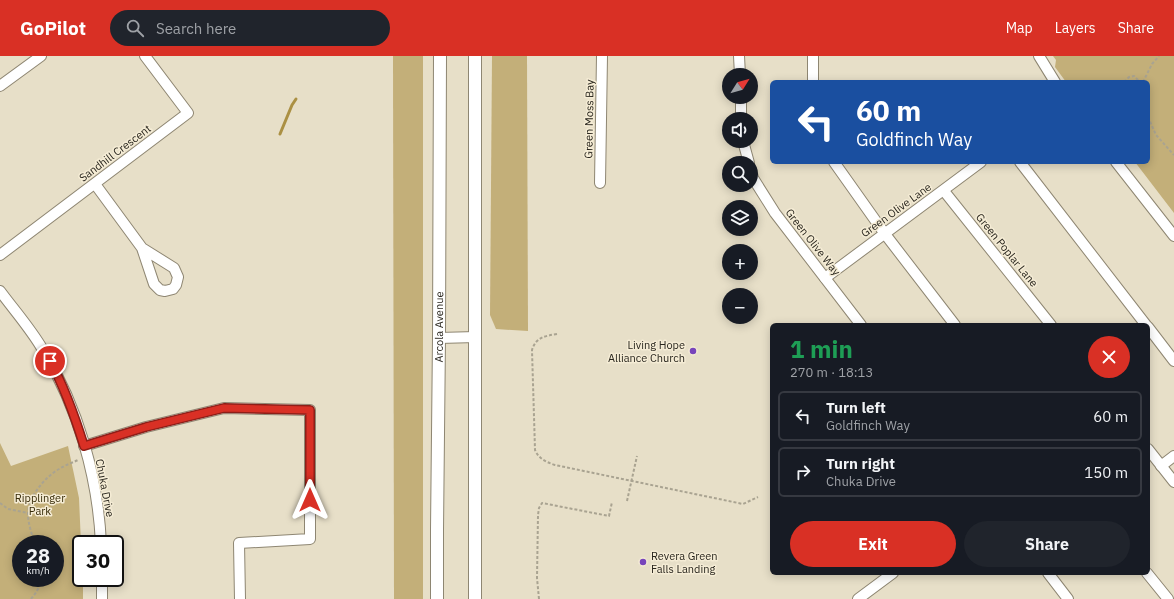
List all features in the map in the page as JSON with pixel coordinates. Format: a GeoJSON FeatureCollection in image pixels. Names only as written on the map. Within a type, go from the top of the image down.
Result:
{"type":"FeatureCollection","features":[{"type":"Feature","properties":{"kind":"main road","name":"Arcola Avenue"},"geometry":{"type":"LineString","coordinates":[[437,599],[440,56]]}},
{"type":"Feature","properties":{"kind":"main road"},"geometry":{"type":"LineString","coordinates":[[475,56],[475,599]]}},
{"type":"Feature","properties":{"kind":"street"},"geometry":{"type":"LineString","coordinates":[[0,86],[41,56]]}},
{"type":"Feature","properties":{"kind":"street","name":"Sandhill Crescent"},"geometry":{"type":"LineString","coordinates":[[0,255],[188,113],[145,56]]}},
{"type":"Feature","properties":{"kind":"street","name":"Green Moss Bay"},"geometry":{"type":"LineString","coordinates":[[600,183],[602,56]]}},
{"type":"Feature","properties":{"kind":"street"},"geometry":{"type":"LineString","coordinates":[[739,56],[740,68]]}},
{"type":"Feature","properties":{"kind":"street"},"geometry":{"type":"LineString","coordinates":[[813,56],[813,80]]}},
{"type":"Feature","properties":{"kind":"street"},"geometry":{"type":"LineString","coordinates":[[1039,56],[1054,80]]}},
{"type":"Feature","properties":{"kind":"street"},"geometry":{"type":"LineString","coordinates":[[835,164],[885,234],[953,323]]}},
{"type":"Feature","properties":{"kind":"street","name":"Green Olive Lane"},"geometry":{"type":"LineString","coordinates":[[825,278],[978,164]]}},
{"type":"Feature","properties":{"kind":"street"},"geometry":{"type":"LineString","coordinates":[[1022,164],[1144,323]]}},
{"type":"Feature","properties":{"kind":"street"},"geometry":{"type":"LineString","coordinates":[[1118,164],[1174,236]]}},
{"type":"Feature","properties":{"kind":"street"},"geometry":{"type":"LineString","coordinates":[[95,184],[142,248]]}},
{"type":"Feature","properties":{"kind":"street","name":"Green Olive Way"},"geometry":{"type":"LineString","coordinates":[[758,186],[775,213],[859,323]]}},
{"type":"Feature","properties":{"kind":"street","name":"Green Poplar Lane"},"geometry":{"type":"LineString","coordinates":[[944,191],[1049,323]]}},
{"type":"Feature","properties":{"kind":"street","name":"Chuka Drive"},"geometry":{"type":"LineString","coordinates":[[0,291],[43,348],[56,372],[74,415],[92,478],[100,522],[101,535]]}},
{"type":"Feature","properties":{"kind":"street"},"geometry":{"type":"LineString","coordinates":[[1150,331],[1174,361]]}},
{"type":"Feature","properties":{"kind":"street"},"geometry":{"type":"LineString","coordinates":[[439,338],[476,337]]}},
{"type":"Feature","properties":{"kind":"street"},"geometry":{"type":"LineString","coordinates":[[85,450],[146,427],[224,408],[310,410],[310,539],[239,543],[240,599]]}},
{"type":"Feature","properties":{"kind":"street"},"geometry":{"type":"LineString","coordinates":[[1150,452],[1174,482]]}},
{"type":"Feature","properties":{"kind":"street"},"geometry":{"type":"LineString","coordinates":[[1161,466],[1174,456]]}},
{"type":"Feature","properties":{"kind":"street"},"geometry":{"type":"LineString","coordinates":[[858,599],[890,575]]}},
{"type":"Feature","properties":{"kind":"street"},"geometry":{"type":"LineString","coordinates":[[1050,575],[1068,599]]}},
{"type":"Feature","properties":{"kind":"street"},"geometry":{"type":"LineString","coordinates":[[1149,575],[1168,599]]}},
{"type":"Feature","properties":{"kind":"street"},"geometry":{"type":"LineString","coordinates":[[102,587],[102,599]]}},
{"type":"Feature","properties":{"kind":"path"},"geometry":{"type":"LineString","coordinates":[[1143,80],[1152,64],[1159,56]]}},
{"type":"Feature","properties":{"kind":"path"},"geometry":{"type":"LineString","coordinates":[[1126,80],[1128,77],[1134,76],[1139,80]]}},
{"type":"Feature","properties":{"kind":"path"},"geometry":{"type":"LineString","coordinates":[[1150,122],[1156,135],[1174,156]]}},
{"type":"Feature","properties":{"kind":"path"},"geometry":{"type":"LineString","coordinates":[[557,334],[544,336],[534,344],[532,350],[535,450],[541,460],[555,465],[743,504],[758,497]]}},
{"type":"Feature","properties":{"kind":"path"},"geometry":{"type":"LineString","coordinates":[[33,535],[28,513],[38,487],[59,468],[76,461],[85,450]]}},
{"type":"Feature","properties":{"kind":"path"},"geometry":{"type":"LineString","coordinates":[[627,501],[637,456]]}},
{"type":"Feature","properties":{"kind":"path"},"geometry":{"type":"LineString","coordinates":[[539,599],[537,578],[538,515],[539,508],[542,503],[609,516],[612,502]]}},
{"type":"Feature","properties":{"kind":"path"},"geometry":{"type":"LineString","coordinates":[[0,503],[8,509],[28,513]]}},
{"type":"Feature","properties":{"kind":"path"},"geometry":{"type":"LineString","coordinates":[[31,599],[39,587]]}},
{"type":"Feature","properties":{"kind":"green space"},"geometry":{"type":"Polygon","coordinates":[[[393,56],[423,56],[423,599],[394,599],[393,56]]]}},
{"type":"Feature","properties":{"kind":"green space"},"geometry":{"type":"Polygon","coordinates":[[[492,56],[527,56],[528,331],[496,329],[490,315],[492,56]]]}},
{"type":"Feature","properties":{"kind":"green space"},"geometry":{"type":"Polygon","coordinates":[[[1053,56],[1174,56],[1174,213],[1137,164],[1150,164],[1150,80],[1065,80],[1055,67],[1056,60],[1053,56]]]}},
{"type":"Feature","properties":{"kind":"green space","name":"Ripplinger Park"},"geometry":{"type":"Polygon","coordinates":[[[0,443],[11,466],[68,446],[79,498],[81,535],[72,535],[72,587],[83,587],[83,599],[0,599],[0,443]]]}},
{"type":"Feature","properties":{"kind":"waterway"},"geometry":{"type":"LineString","coordinates":[[280,134],[296,99]]}},
{"type":"Feature","properties":{"kind":"place","name":"Living Hope Alliance Church"},"geometry":{"type":"Point","coordinates":[693,351]}},
{"type":"Feature","properties":{"kind":"place","name":"Revera Green Falls Landing"},"geometry":{"type":"Point","coordinates":[643,562]}},
{"type":"Feature","properties":{"kind":"route"},"geometry":{"type":"LineString","coordinates":[[50,361],[72,408],[84,446],[146,427],[224,408],[310,410],[310,500]]}}]}
